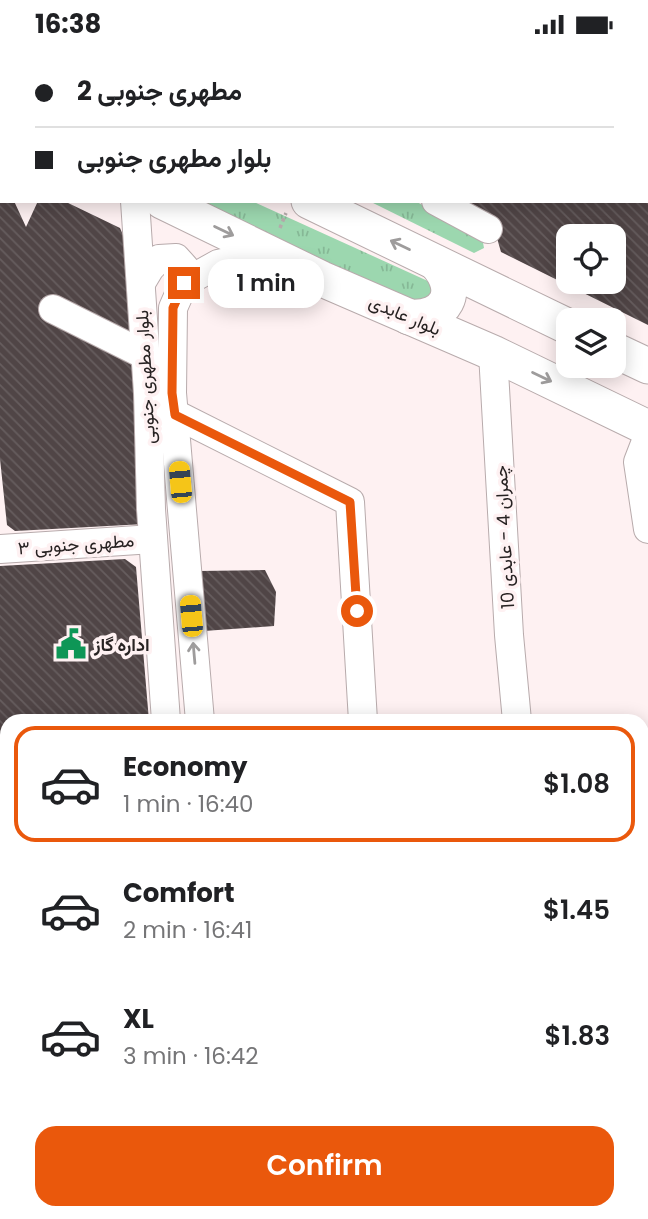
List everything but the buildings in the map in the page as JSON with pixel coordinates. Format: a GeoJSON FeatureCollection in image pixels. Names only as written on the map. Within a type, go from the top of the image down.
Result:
{"type":"FeatureCollection","features":[{"type":"Feature","properties":{"kind":"main road","name":"بلوار عابدی"},"geometry":{"type":"LineString","coordinates":[[166,203],[322,279],[493,353],[648,428]]}},
{"type":"Feature","properties":{"kind":"main road"},"geometry":{"type":"LineString","coordinates":[[313,203],[556,321]]}},
{"type":"Feature","properties":{"kind":"main road"},"geometry":{"type":"LineString","coordinates":[[409,317],[423,318],[437,313],[446,302],[450,288],[446,274],[436,263]]}},
{"type":"Feature","properties":{"kind":"main road"},"geometry":{"type":"LineString","coordinates":[[626,355],[648,366]]}},
{"type":"Feature","properties":{"kind":"street","name":"بلوار مطهری جنوبی"},"geometry":{"type":"LineString","coordinates":[[135,203],[148,403],[153,539],[166,714]]}},
{"type":"Feature","properties":{"kind":"street"},"geometry":{"type":"LineString","coordinates":[[440,203],[488,229]]}},
{"type":"Feature","properties":{"kind":"street"},"geometry":{"type":"LineString","coordinates":[[184,283],[218,264],[269,253]]}},
{"type":"Feature","properties":{"kind":"street"},"geometry":{"type":"LineString","coordinates":[[141,283],[159,259],[176,258],[185,268],[184,283]]}},
{"type":"Feature","properties":{"kind":"street","name":"بلوار مطهری جنوبی"},"geometry":{"type":"LineString","coordinates":[[184,283],[173,308],[172,393],[199,714]]}},
{"type":"Feature","properties":{"kind":"street"},"geometry":{"type":"LineString","coordinates":[[53,309],[144,354]]}},
{"type":"Feature","properties":{"kind":"street","name":"چمران 4 - عابدی 10"},"geometry":{"type":"LineString","coordinates":[[493,353],[509,635],[516,714]]}},
{"type":"Feature","properties":{"kind":"street"},"geometry":{"type":"LineString","coordinates":[[175,415],[350,502],[363,714]]}},
{"type":"Feature","properties":{"kind":"street"},"geometry":{"type":"LineString","coordinates":[[648,436],[638,461],[648,529]]}},
{"type":"Feature","properties":{"kind":"street","name":"مطهری جنوبی ۳"},"geometry":{"type":"LineString","coordinates":[[0,549],[153,539]]}},
{"type":"Feature","properties":{"kind":"green space"},"geometry":{"type":"Polygon","coordinates":[[[195,203],[256,203],[430,282],[437,292],[421,305],[195,203]]]}},
{"type":"Feature","properties":{"kind":"green space"},"geometry":{"type":"Polygon","coordinates":[[[373,203],[419,203],[482,237],[484,248],[474,253],[373,203]]]}},
{"type":"Feature","properties":{"kind":"place","name":"اداره گاز"},"geometry":{"type":"Point","coordinates":[71,644]}},
{"type":"Feature","properties":{"kind":"route"},"geometry":{"type":"LineString","coordinates":[[184,283],[173,308],[172,393],[175,415],[350,502],[357,611]]}}]}
